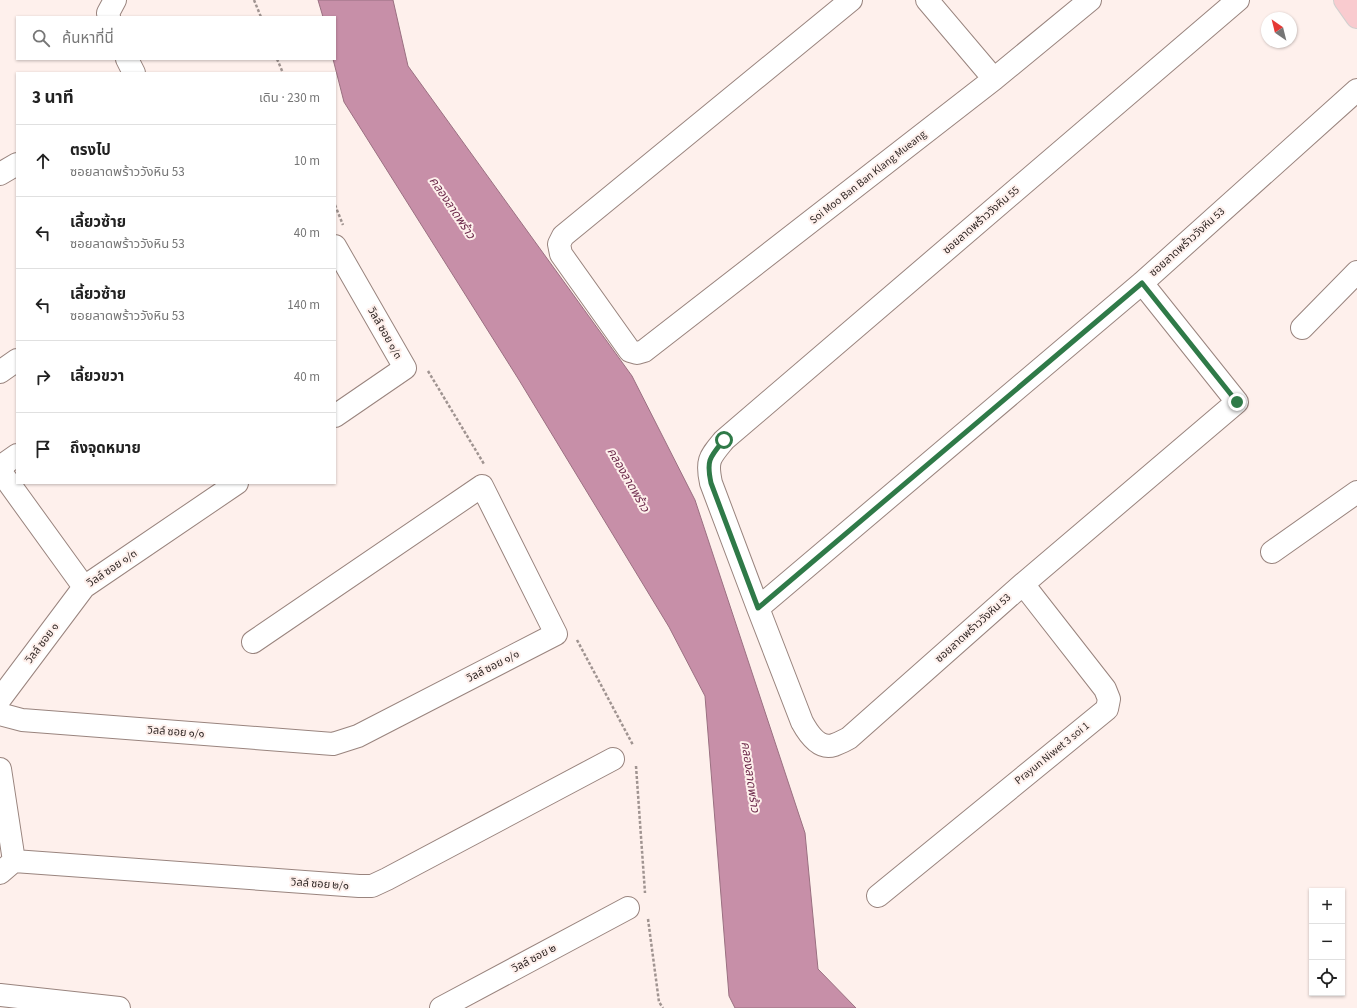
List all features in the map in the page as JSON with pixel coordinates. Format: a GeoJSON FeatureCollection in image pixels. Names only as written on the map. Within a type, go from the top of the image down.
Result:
{"type":"FeatureCollection","features":[{"type":"Feature","properties":{"kind":"main road"},"geometry":{"type":"LineString","coordinates":[[1345,0],[1357,17]]}},
{"type":"Feature","properties":{"kind":"street"},"geometry":{"type":"LineString","coordinates":[[109,16],[108,13],[115,0]]}},
{"type":"Feature","properties":{"kind":"street","name":"Soi Moo Ban Ban Klang Mueang"},"geometry":{"type":"LineString","coordinates":[[851,0],[563,236],[559,244],[561,254],[637,351],[994,79],[1090,0]]}},
{"type":"Feature","properties":{"kind":"street"},"geometry":{"type":"LineString","coordinates":[[927,0],[994,79]]}},
{"type":"Feature","properties":{"kind":"street","name":"ซอยลาดพร้าววังหิน 55"},"geometry":{"type":"LineString","coordinates":[[724,440],[1238,0]]}},
{"type":"Feature","properties":{"kind":"street"},"geometry":{"type":"LineString","coordinates":[[128,60],[134,72]]}},
{"type":"Feature","properties":{"kind":"street","name":"ซอยลาดพร้าววังหิน 53"},"geometry":{"type":"LineString","coordinates":[[758,608],[1142,283],[1357,90]]}},
{"type":"Feature","properties":{"kind":"street"},"geometry":{"type":"LineString","coordinates":[[0,174],[16,165]]}},
{"type":"Feature","properties":{"kind":"street","name":"วิลล์ ซอย ๑/๓"},"geometry":{"type":"LineString","coordinates":[[336,248],[405,368],[336,415]]}},
{"type":"Feature","properties":{"kind":"street"},"geometry":{"type":"LineString","coordinates":[[1302,328],[1357,272]]}},
{"type":"Feature","properties":{"kind":"street","name":"ซอยลาดพร้าววังหิน 53"},"geometry":{"type":"LineString","coordinates":[[724,440],[710,456],[708,469],[711,483],[758,608],[808,734],[824,746],[833,746],[849,738],[1022,584],[1237,402],[1142,283]]}},
{"type":"Feature","properties":{"kind":"street"},"geometry":{"type":"LineString","coordinates":[[0,372],[16,361]]}},
{"type":"Feature","properties":{"kind":"street","name":"วิลล์ ซอย ๑/๓"},"geometry":{"type":"LineString","coordinates":[[16,456],[7,462],[2,468],[3,475],[84,587],[236,484]]}},
{"type":"Feature","properties":{"kind":"street","name":"วิลล์ ซอย ๑/๑"},"geometry":{"type":"LineString","coordinates":[[0,714],[22,720],[333,744],[358,736],[556,634],[482,486],[253,642]]}},
{"type":"Feature","properties":{"kind":"street"},"geometry":{"type":"LineString","coordinates":[[1272,552],[1357,492]]}},
{"type":"Feature","properties":{"kind":"street","name":"Prayun Niwet 3 soi 1"},"geometry":{"type":"LineString","coordinates":[[878,896],[1107,709],[1110,700],[1106,689],[1022,584]]}},
{"type":"Feature","properties":{"kind":"street","name":"วิลล์ ซอย ๑"},"geometry":{"type":"LineString","coordinates":[[0,699],[84,587]]}},
{"type":"Feature","properties":{"kind":"street","name":"วิลล์ ซอย ๒/๑"},"geometry":{"type":"LineString","coordinates":[[7,867],[372,886],[613,759]]}},
{"type":"Feature","properties":{"kind":"street"},"geometry":{"type":"LineString","coordinates":[[0,769],[7,867]]}},
{"type":"Feature","properties":{"kind":"street","name":"วิลล์ ซอย ๒"},"geometry":{"type":"LineString","coordinates":[[441,1008],[628,908]]}},
{"type":"Feature","properties":{"kind":"street"},"geometry":{"type":"LineString","coordinates":[[0,995],[119,1008]]}},
{"type":"Feature","properties":{"kind":"path"},"geometry":{"type":"LineString","coordinates":[[254,0],[261,16]]}},
{"type":"Feature","properties":{"kind":"path"},"geometry":{"type":"LineString","coordinates":[[277,60],[283,72]]}},
{"type":"Feature","properties":{"kind":"path"},"geometry":{"type":"LineString","coordinates":[[336,208],[343,226]]}},
{"type":"Feature","properties":{"kind":"path"},"geometry":{"type":"LineString","coordinates":[[425,366],[486,466]]}},
{"type":"Feature","properties":{"kind":"path"},"geometry":{"type":"LineString","coordinates":[[576,637],[634,749]]}},
{"type":"Feature","properties":{"kind":"path"},"geometry":{"type":"LineString","coordinates":[[636,764],[645,895]]}},
{"type":"Feature","properties":{"kind":"path"},"geometry":{"type":"LineString","coordinates":[[647,918],[658,1002],[663,1008]]}},
{"type":"Feature","properties":{"kind":"water","name":"คลองลาดพร้าว"},"geometry":{"type":"Polygon","coordinates":[[[318,0],[393,0],[408,66],[632,376],[695,500],[805,833],[818,969],[856,1008],[735,1008],[729,996],[705,696],[669,627],[519,380],[344,102],[333,60],[336,60],[336,16],[323,16],[318,0]]]}},
{"type":"Feature","properties":{"kind":"route"},"geometry":{"type":"LineString","coordinates":[[724,440],[710,456],[708,469],[711,483],[758,608],[1142,283],[1237,402]]}}]}
